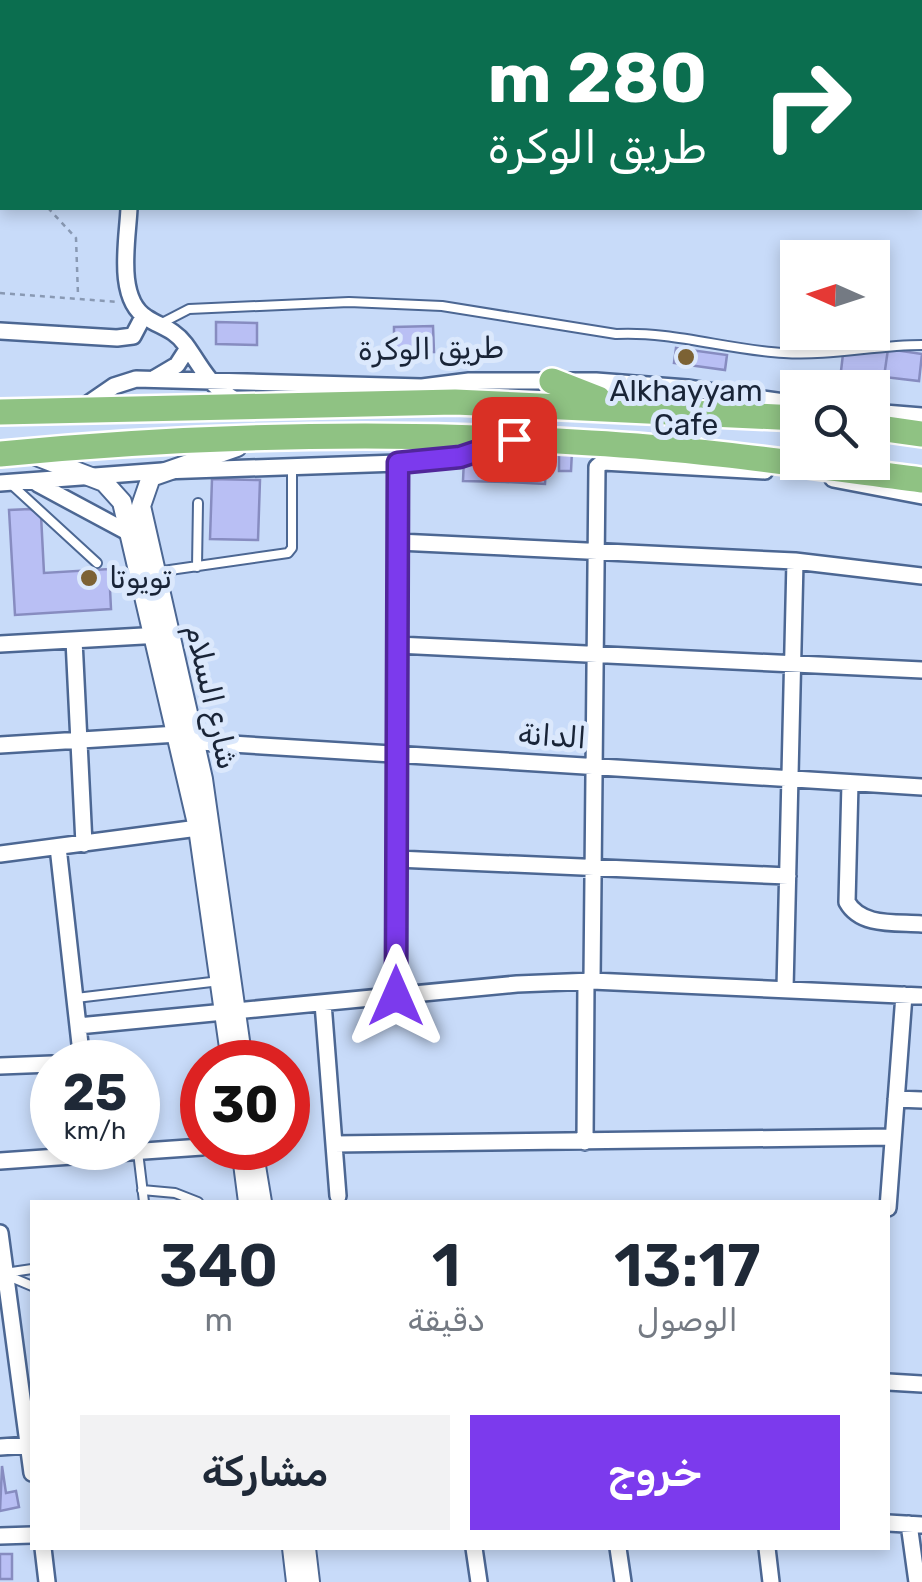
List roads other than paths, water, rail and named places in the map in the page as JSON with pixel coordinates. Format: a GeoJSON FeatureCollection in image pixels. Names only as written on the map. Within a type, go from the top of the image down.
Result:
{"type":"FeatureCollection","features":[{"type":"Feature","properties":{"kind":"highway"},"geometry":{"type":"LineString","coordinates":[[455,402],[486,380]]}},
{"type":"Feature","properties":{"kind":"highway"},"geometry":{"type":"LineString","coordinates":[[552,381],[616,406]]}},
{"type":"Feature","properties":{"kind":"highway","name":"طريق الوكرة"},"geometry":{"type":"LineString","coordinates":[[0,412],[455,402],[616,406],[780,417]]}},
{"type":"Feature","properties":{"kind":"highway"},"geometry":{"type":"LineString","coordinates":[[890,430],[922,434]]}},
{"type":"Feature","properties":{"kind":"highway"},"geometry":{"type":"LineString","coordinates":[[13,453],[275,439],[514,439],[671,458],[922,480]]}},
{"type":"Feature","properties":{"kind":"street"},"geometry":{"type":"LineString","coordinates":[[129,210],[128,290],[138,311],[188,348],[206,379],[230,397],[258,409]]}},
{"type":"Feature","properties":{"kind":"street"},"geometry":{"type":"LineString","coordinates":[[0,331],[133,336],[138,311]]}},
{"type":"Feature","properties":{"kind":"street"},"geometry":{"type":"LineString","coordinates":[[151,379],[177,365],[188,348]]}},
{"type":"Feature","properties":{"kind":"street","name":"طريق الوكرة"},"geometry":{"type":"LineString","coordinates":[[72,412],[121,383],[151,379],[422,387],[486,380],[552,381],[672,386],[780,401]]}},
{"type":"Feature","properties":{"kind":"street"},"geometry":{"type":"LineString","coordinates":[[890,413],[922,416]]}},
{"type":"Feature","properties":{"kind":"street"},"geometry":{"type":"LineString","coordinates":[[162,471],[222,450],[275,439]]}},
{"type":"Feature","properties":{"kind":"street"},"geometry":{"type":"LineString","coordinates":[[4,482],[96,479],[162,471],[398,463],[460,457],[514,439]]}},
{"type":"Feature","properties":{"kind":"street"},"geometry":{"type":"LineString","coordinates":[[13,453],[96,479]]}},
{"type":"Feature","properties":{"kind":"street"},"geometry":{"type":"LineString","coordinates":[[584,1142],[593,868],[597,467],[602,462],[671,458],[922,496]]}},
{"type":"Feature","properties":{"kind":"street"},"geometry":{"type":"LineString","coordinates":[[396,996],[398,463]]}},
{"type":"Feature","properties":{"kind":"street","name":"شارع السلام"},"geometry":{"type":"LineString","coordinates":[[162,471],[145,486],[141,506],[156,572],[162,635]]}},
{"type":"Feature","properties":{"kind":"street","name":"شارع السلام"},"geometry":{"type":"LineString","coordinates":[[96,479],[122,502],[162,635],[238,1040]]}},
{"type":"Feature","properties":{"kind":"street"},"geometry":{"type":"LineString","coordinates":[[29,480],[131,534]]}},
{"type":"Feature","properties":{"kind":"street"},"geometry":{"type":"LineString","coordinates":[[398,542],[795,561],[922,576]]}},
{"type":"Feature","properties":{"kind":"street"},"geometry":{"type":"LineString","coordinates":[[785,989],[795,561]]}},
{"type":"Feature","properties":{"kind":"street"},"geometry":{"type":"LineString","coordinates":[[0,644],[162,635]]}},
{"type":"Feature","properties":{"kind":"street"},"geometry":{"type":"LineString","coordinates":[[74,640],[84,844]]}},
{"type":"Feature","properties":{"kind":"street"},"geometry":{"type":"LineString","coordinates":[[398,645],[922,670]]}},
{"type":"Feature","properties":{"kind":"street","name":"شارع السلام"},"geometry":{"type":"LineString","coordinates":[[184,739],[220,981],[231,1012],[231,1040]]}},
{"type":"Feature","properties":{"kind":"street","name":"الدانة"},"geometry":{"type":"LineString","coordinates":[[0,745],[184,739],[922,788]]}},
{"type":"Feature","properties":{"kind":"street"},"geometry":{"type":"LineString","coordinates":[[850,783],[847,902],[854,914],[866,919],[922,924]]}},
{"type":"Feature","properties":{"kind":"street"},"geometry":{"type":"LineString","coordinates":[[0,854],[198,828]]}},
{"type":"Feature","properties":{"kind":"street"},"geometry":{"type":"LineString","coordinates":[[58,847],[80,1040]]}},
{"type":"Feature","properties":{"kind":"street"},"geometry":{"type":"LineString","coordinates":[[397,859],[788,876]]}},
{"type":"Feature","properties":{"kind":"street"},"geometry":{"type":"LineString","coordinates":[[78,1026],[589,981],[922,996]]}},
{"type":"Feature","properties":{"kind":"street"},"geometry":{"type":"LineString","coordinates":[[889,1200],[904,995]]}},
{"type":"Feature","properties":{"kind":"street"},"geometry":{"type":"LineString","coordinates":[[323,1002],[338,1196]]}},
{"type":"Feature","properties":{"kind":"street"},"geometry":{"type":"LineString","coordinates":[[0,1066],[30,1065]]}},
{"type":"Feature","properties":{"kind":"street"},"geometry":{"type":"LineString","coordinates":[[896,1099],[922,1100]]}},
{"type":"Feature","properties":{"kind":"street"},"geometry":{"type":"LineString","coordinates":[[334,1144],[893,1137]]}},
{"type":"Feature","properties":{"kind":"street"},"geometry":{"type":"LineString","coordinates":[[0,1161],[30,1158]]}},
{"type":"Feature","properties":{"kind":"street"},"geometry":{"type":"LineString","coordinates":[[244,1170],[248,1200]]}},
{"type":"Feature","properties":{"kind":"street"},"geometry":{"type":"LineString","coordinates":[[257,1170],[262,1200]]}},
{"type":"Feature","properties":{"kind":"street"},"geometry":{"type":"LineString","coordinates":[[0,1233],[6,1274],[5,1304],[30,1449],[0,1447]]}},
{"type":"Feature","properties":{"kind":"street"},"geometry":{"type":"LineString","coordinates":[[890,1382],[922,1384]]}},
{"type":"Feature","properties":{"kind":"street"},"geometry":{"type":"LineString","coordinates":[[890,1523],[916,1525],[917,1582]]}},
{"type":"Feature","properties":{"kind":"street"},"geometry":{"type":"LineString","coordinates":[[0,1536],[30,1535]]}},
{"type":"Feature","properties":{"kind":"street"},"geometry":{"type":"LineString","coordinates":[[42,1550],[47,1582]]}},
{"type":"Feature","properties":{"kind":"street"},"geometry":{"type":"LineString","coordinates":[[292,1550],[296,1582]]}},
{"type":"Feature","properties":{"kind":"street"},"geometry":{"type":"LineString","coordinates":[[306,1550],[310,1582]]}},
{"type":"Feature","properties":{"kind":"street"},"geometry":{"type":"LineString","coordinates":[[474,1550],[479,1582]]}},
{"type":"Feature","properties":{"kind":"street"},"geometry":{"type":"LineString","coordinates":[[618,1550],[623,1582]]}},
{"type":"Feature","properties":{"kind":"street"},"geometry":{"type":"LineString","coordinates":[[767,1550],[771,1582]]}},
{"type":"Feature","properties":{"kind":"lane"},"geometry":{"type":"LineString","coordinates":[[160,324],[190,309],[350,302],[442,306],[616,334],[641,333],[781,353],[821,355],[922,345]]}},
{"type":"Feature","properties":{"kind":"lane"},"geometry":{"type":"LineString","coordinates":[[156,572],[288,552],[292,548],[292,467]]}},
{"type":"Feature","properties":{"kind":"lane"},"geometry":{"type":"LineString","coordinates":[[4,482],[98,563]]}},
{"type":"Feature","properties":{"kind":"lane"},"geometry":{"type":"LineString","coordinates":[[197,567],[198,503]]}},
{"type":"Feature","properties":{"kind":"lane"},"geometry":{"type":"LineString","coordinates":[[75,998],[220,981]]}},
{"type":"Feature","properties":{"kind":"lane"},"geometry":{"type":"LineString","coordinates":[[140,1170],[144,1200]]}},
{"type":"Feature","properties":{"kind":"lane"},"geometry":{"type":"LineString","coordinates":[[142,1190],[176,1198]]}},
{"type":"Feature","properties":{"kind":"lane"},"geometry":{"type":"LineString","coordinates":[[6,1274],[30,1269]]}},
{"type":"Feature","properties":{"kind":"lane"},"geometry":{"type":"LineString","coordinates":[[6,1274],[30,1285]]}},
{"type":"Feature","properties":{"kind":"place","name":"Alkhayyam Cafe"},"geometry":{"type":"Point","coordinates":[686,357]}},
{"type":"Feature","properties":{"kind":"place","name":"تويوتا"},"geometry":{"type":"Point","coordinates":[89,578]}}]}
